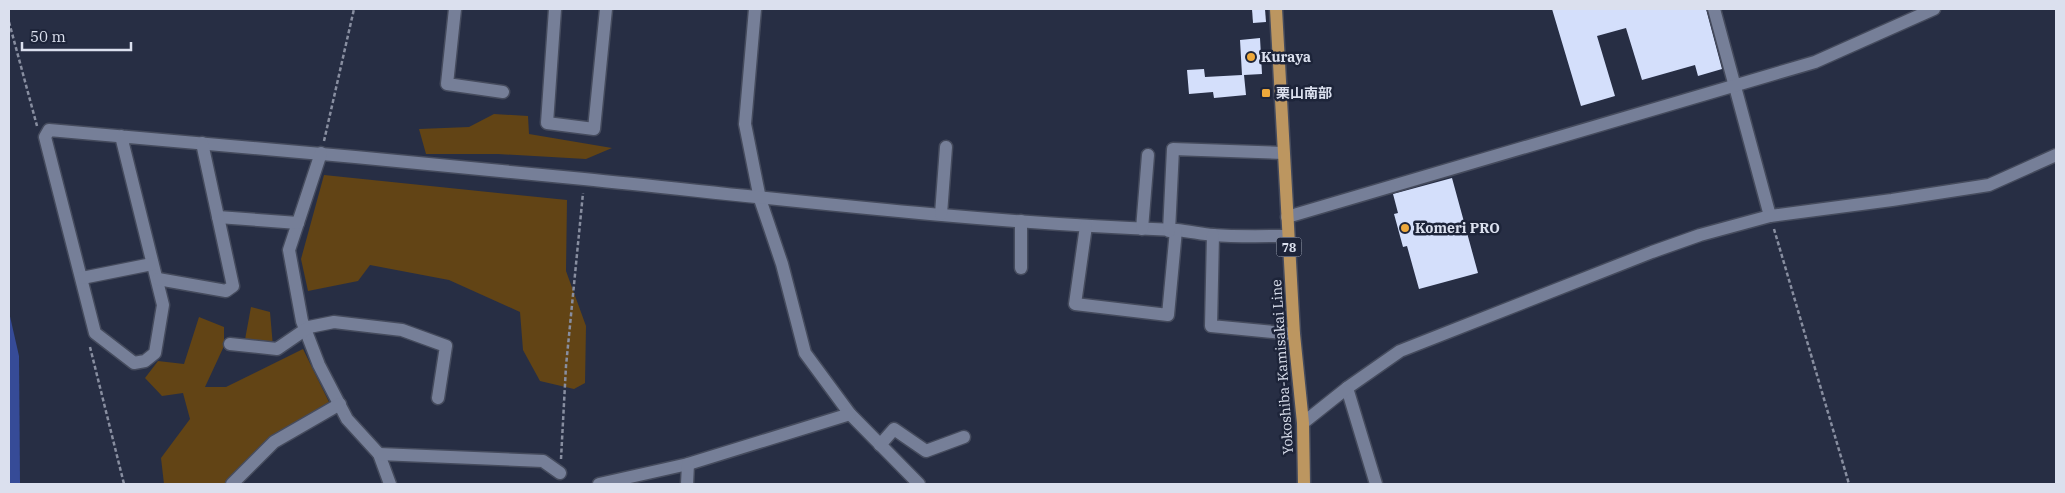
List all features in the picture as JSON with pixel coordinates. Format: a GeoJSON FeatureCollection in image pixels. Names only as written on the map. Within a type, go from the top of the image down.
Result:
{"type":"FeatureCollection","features":[{"type":"Feature","properties":{"kind":"main road","name":"Yokoshiba-Kamisakai Line"},"geometry":{"type":"LineString","coordinates":[[1276,9],[1294,334],[1303,423],[1304,484]]}},
{"type":"Feature","properties":{"kind":"street"},"geometry":{"type":"LineString","coordinates":[[455,9],[447,84],[503,92]]}},
{"type":"Feature","properties":{"kind":"street"},"geometry":{"type":"LineString","coordinates":[[555,9],[546,123],[594,129],[606,9]]}},
{"type":"Feature","properties":{"kind":"street"},"geometry":{"type":"LineString","coordinates":[[755,9],[745,124],[760,199],[782,264],[805,353],[850,414],[919,484]]}},
{"type":"Feature","properties":{"kind":"street"},"geometry":{"type":"LineString","coordinates":[[1714,9],[1770,216]]}},
{"type":"Feature","properties":{"kind":"street"},"geometry":{"type":"LineString","coordinates":[[1287,217],[1815,62],[1934,9]]}},
{"type":"Feature","properties":{"kind":"street"},"geometry":{"type":"LineString","coordinates":[[121,136],[152,264],[158,279],[164,305],[155,353],[145,361],[134,363],[95,333],[45,137],[48,130],[121,136],[321,153],[585,179],[760,199],[1086,226],[1172,230],[1213,235],[1288,236]]}},
{"type":"Feature","properties":{"kind":"street"},"geometry":{"type":"LineString","coordinates":[[158,279],[226,291],[233,286],[202,143]]}},
{"type":"Feature","properties":{"kind":"street"},"geometry":{"type":"LineString","coordinates":[[941,214],[946,147]]}},
{"type":"Feature","properties":{"kind":"street"},"geometry":{"type":"LineString","coordinates":[[1086,226],[1075,304],[1168,315],[1173,148],[1283,153]]}},
{"type":"Feature","properties":{"kind":"street"},"geometry":{"type":"LineString","coordinates":[[321,153],[289,250],[302,321],[320,365],[347,419],[379,454],[390,484]]}},
{"type":"Feature","properties":{"kind":"street"},"geometry":{"type":"LineString","coordinates":[[1142,229],[1148,155]]}},
{"type":"Feature","properties":{"kind":"street"},"geometry":{"type":"LineString","coordinates":[[1303,423],[1347,388],[1400,351],[1652,252],[1700,235],[1770,216],[1892,200],[1989,184],[2056,155]]}},
{"type":"Feature","properties":{"kind":"street"},"geometry":{"type":"LineString","coordinates":[[218,217],[298,223]]}},
{"type":"Feature","properties":{"kind":"street"},"geometry":{"type":"LineString","coordinates":[[1021,221],[1022,268]]}},
{"type":"Feature","properties":{"kind":"street"},"geometry":{"type":"LineString","coordinates":[[1213,235],[1211,326],[1294,334]]}},
{"type":"Feature","properties":{"kind":"street"},"geometry":{"type":"LineString","coordinates":[[82,278],[152,264]]}},
{"type":"Feature","properties":{"kind":"street"},"geometry":{"type":"LineString","coordinates":[[230,344],[277,349],[305,330],[334,322],[402,330],[446,346],[438,398]]}},
{"type":"Feature","properties":{"kind":"street"},"geometry":{"type":"LineString","coordinates":[[1347,388],[1376,484]]}},
{"type":"Feature","properties":{"kind":"street"},"geometry":{"type":"LineString","coordinates":[[232,484],[274,442],[340,404]]}},
{"type":"Feature","properties":{"kind":"street"},"geometry":{"type":"LineString","coordinates":[[599,484],[688,464],[850,414]]}},
{"type":"Feature","properties":{"kind":"street"},"geometry":{"type":"LineString","coordinates":[[880,446],[894,429],[926,451],[964,437]]}},
{"type":"Feature","properties":{"kind":"street"},"geometry":{"type":"LineString","coordinates":[[379,454],[543,461],[560,473]]}},
{"type":"Feature","properties":{"kind":"street"},"geometry":{"type":"LineString","coordinates":[[687,484],[688,464]]}},
{"type":"Feature","properties":{"kind":"path"},"geometry":{"type":"LineString","coordinates":[[321,153],[354,9]]}},
{"type":"Feature","properties":{"kind":"path"},"geometry":{"type":"LineString","coordinates":[[560,473],[566,366],[585,179]]}},
{"type":"Feature","properties":{"kind":"path"},"geometry":{"type":"LineString","coordinates":[[1770,216],[1849,484]]}},
{"type":"Feature","properties":{"kind":"shaded area"},"geometry":{"type":"Polygon","coordinates":[[[494,114],[528,116],[529,134],[612,148],[586,159],[498,154],[426,154],[419,129],[469,127],[494,114]]]}},
{"type":"Feature","properties":{"kind":"shaded area"},"geometry":{"type":"Polygon","coordinates":[[[324,175],[567,200],[566,271],[586,326],[585,383],[574,389],[540,381],[523,350],[520,312],[449,280],[370,265],[358,281],[308,291],[301,259],[324,175]]]}},
{"type":"Feature","properties":{"kind":"shaded area"},"geometry":{"type":"Polygon","coordinates":[[[251,307],[270,312],[273,347],[244,345],[251,307]]]}},
{"type":"Feature","properties":{"kind":"shaded area"},"geometry":{"type":"Polygon","coordinates":[[[199,317],[224,327],[224,346],[205,387],[226,387],[303,349],[329,402],[267,440],[227,484],[164,484],[161,458],[190,419],[183,393],[162,396],[145,378],[158,361],[184,364],[199,317]]]}},
{"type":"Feature","properties":{"kind":"water"},"geometry":{"type":"Polygon","coordinates":[[[9,312],[19,356],[20,484],[9,484],[9,312]]]}},
{"type":"Feature","properties":{"kind":"building"},"geometry":{"type":"Polygon","coordinates":[[[1252,9],[1265,9],[1266,22],[1253,23],[1252,9]]]}},
{"type":"Feature","properties":{"kind":"building"},"geometry":{"type":"Polygon","coordinates":[[[1552,9],[1706,9],[1722,69],[1698,76],[1695,65],[1642,80],[1626,28],[1597,36],[1615,96],[1581,106],[1552,9]]]}},
{"type":"Feature","properties":{"kind":"building"},"geometry":{"type":"Polygon","coordinates":[[[1260,38],[1262,74],[1244,75],[1246,95],[1214,98],[1213,92],[1189,94],[1187,70],[1204,69],[1205,77],[1242,75],[1240,40],[1260,38]]]}},
{"type":"Feature","properties":{"kind":"building"},"geometry":{"type":"Polygon","coordinates":[[[1452,178],[1478,273],[1419,289],[1407,246],[1403,247],[1394,214],[1398,213],[1393,194],[1452,178]]]}},
{"type":"Feature","properties":{"kind":"place","name":"Kuraya"},"geometry":{"type":"Point","coordinates":[1251,57]}},
{"type":"Feature","properties":{"kind":"place","name":"栗山南部"},"geometry":{"type":"Point","coordinates":[1266,93]}},
{"type":"Feature","properties":{"kind":"place","name":"Komeri PRO"},"geometry":{"type":"Point","coordinates":[1405,228]}}]}
